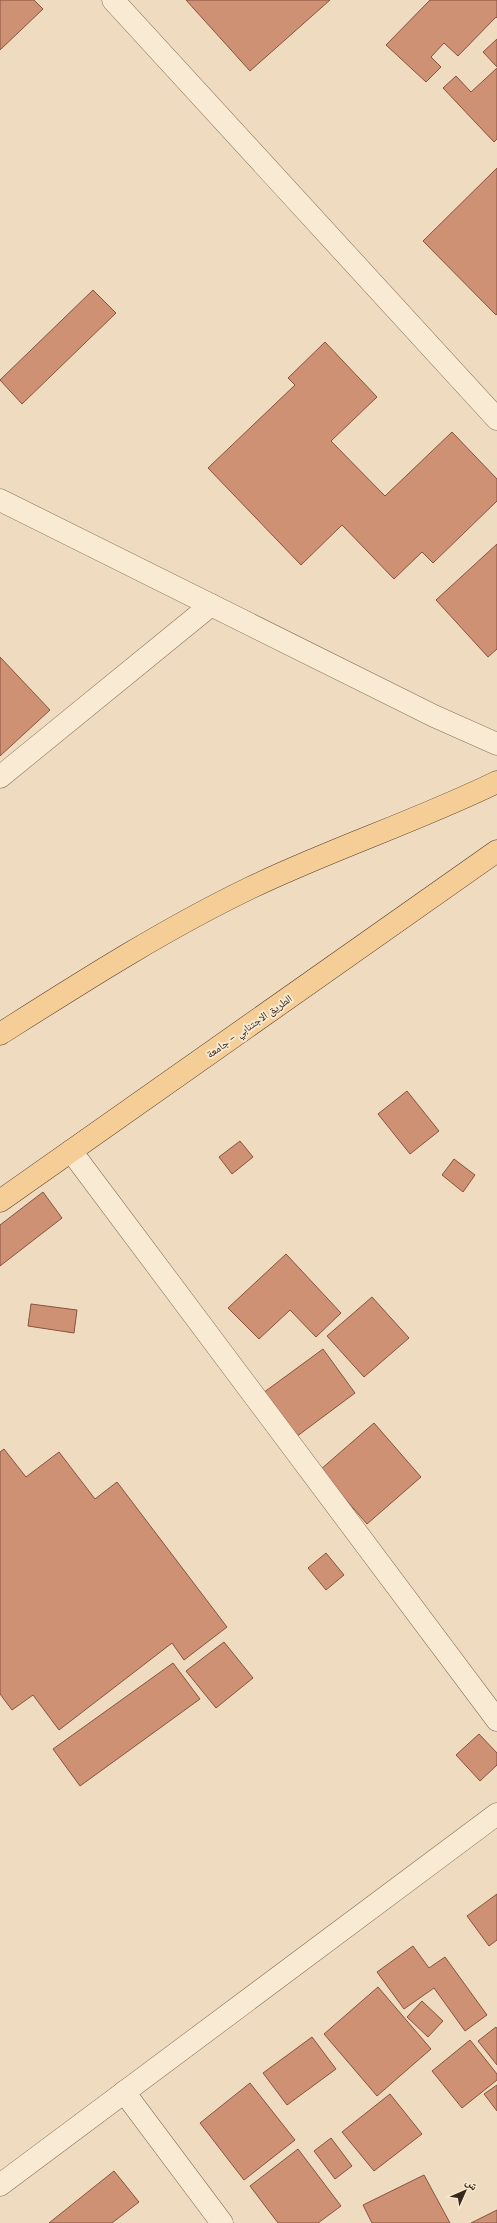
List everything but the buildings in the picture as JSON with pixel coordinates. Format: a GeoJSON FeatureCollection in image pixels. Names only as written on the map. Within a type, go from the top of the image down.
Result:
{"type":"FeatureCollection","features":[{"type":"Feature","properties":{"kind":"main road"},"geometry":{"type":"LineString","coordinates":[[0,1034],[102,970],[251,888],[497,782]]}},
{"type":"Feature","properties":{"kind":"main road","name":"الطريق الاجتنابي - جامعة"},"geometry":{"type":"LineString","coordinates":[[0,1201],[497,851]]}},
{"type":"Feature","properties":{"kind":"street"},"geometry":{"type":"LineString","coordinates":[[113,0],[497,419]]}},
{"type":"Feature","properties":{"kind":"street"},"geometry":{"type":"LineString","coordinates":[[0,500],[434,716],[497,744]]}},
{"type":"Feature","properties":{"kind":"street"},"geometry":{"type":"LineString","coordinates":[[0,777],[211,605]]}},
{"type":"Feature","properties":{"kind":"street"},"geometry":{"type":"LineString","coordinates":[[72,1151],[497,1720]]}},
{"type":"Feature","properties":{"kind":"street"},"geometry":{"type":"LineString","coordinates":[[0,2185],[497,1814]]}},
{"type":"Feature","properties":{"kind":"street"},"geometry":{"type":"LineString","coordinates":[[124,2092],[222,2223]]}}]}
